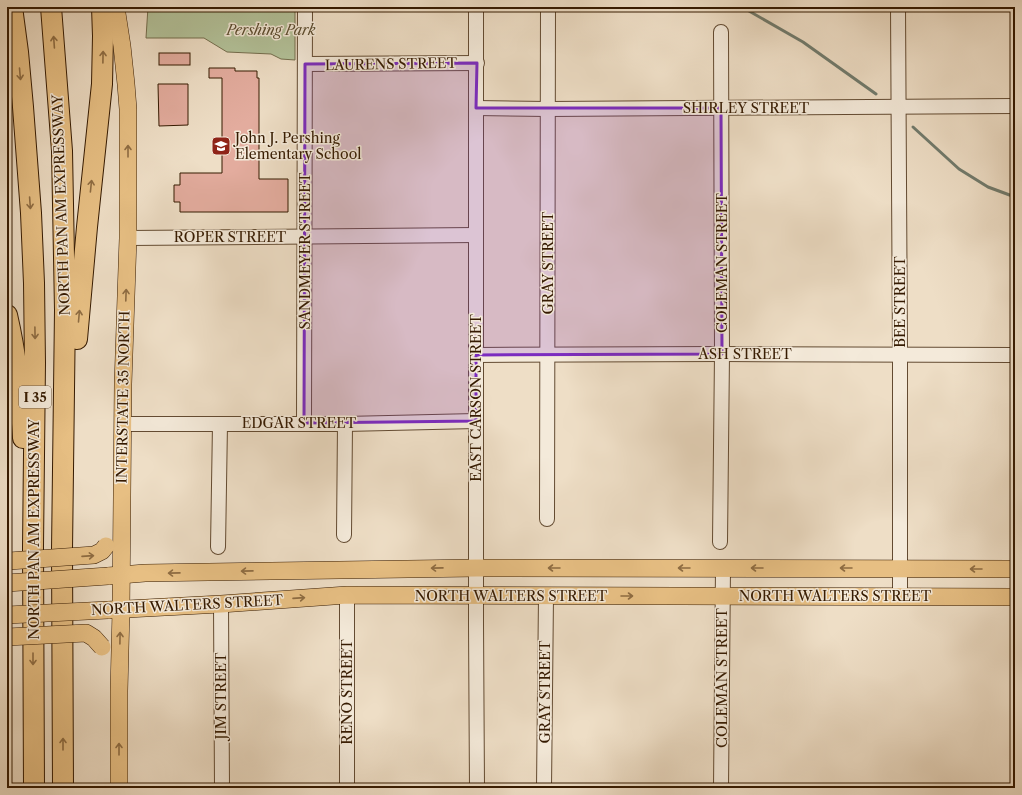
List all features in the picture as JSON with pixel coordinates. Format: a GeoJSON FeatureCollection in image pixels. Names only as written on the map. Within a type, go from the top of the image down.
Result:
{"type":"FeatureCollection","features":[{"type":"Feature","properties":{"kind":"highway","name":"NORTH PAN AM EXPRESSWAY"},"geometry":{"type":"LineString","coordinates":[[12,7],[24,114],[34,283],[34,788]]}},
{"type":"Feature","properties":{"kind":"highway","name":"NORTH PAN AM EXPRESSWAY"},"geometry":{"type":"LineString","coordinates":[[51,7],[62,151],[65,310],[62,550],[64,786]]}},
{"type":"Feature","properties":{"kind":"highway"},"geometry":{"type":"LineString","coordinates":[[62,550],[86,227],[102,84],[104,36],[102,7]]}},
{"type":"Feature","properties":{"kind":"highway"},"geometry":{"type":"LineString","coordinates":[[7,315],[15,361],[22,423],[23,451],[33,547]]}},
{"type":"Feature","properties":{"kind":"main road","name":"INTERSTATE 35 NORTH"},"geometry":{"type":"LineString","coordinates":[[116,7],[123,53],[128,109],[128,238],[121,485],[114,575],[114,610],[119,691],[119,788]]}},
{"type":"Feature","properties":{"kind":"main road"},"geometry":{"type":"LineString","coordinates":[[7,560],[94,556],[102,551],[109,540],[113,527],[121,485]]}},
{"type":"Feature","properties":{"kind":"main road","name":"NORTH WALTERS STREET"},"geometry":{"type":"LineString","coordinates":[[7,583],[145,573],[476,568],[1015,569]]}},
{"type":"Feature","properties":{"kind":"main road","name":"NORTH WALTERS STREET"},"geometry":{"type":"LineString","coordinates":[[7,615],[221,604],[347,595],[1015,597]]}},
{"type":"Feature","properties":{"kind":"main road"},"geometry":{"type":"LineString","coordinates":[[7,637],[86,633],[94,638],[102,647],[109,660],[119,691]]}},
{"type":"Feature","properties":{"kind":"street","name":"SANDMEYER STREET"},"geometry":{"type":"LineString","coordinates":[[304,423],[305,7]]}},
{"type":"Feature","properties":{"kind":"street","name":"EAST CARSON STREET"},"geometry":{"type":"LineString","coordinates":[[476,7],[477,788]]}},
{"type":"Feature","properties":{"kind":"street","name":"GRAY STREET"},"geometry":{"type":"LineString","coordinates":[[547,519],[548,7]]}},
{"type":"Feature","properties":{"kind":"street","name":"BEE STREET"},"geometry":{"type":"LineString","coordinates":[[898,7],[900,596]]}},
{"type":"Feature","properties":{"kind":"street","name":"COLEMAN STREET"},"geometry":{"type":"LineString","coordinates":[[720,542],[722,354],[721,32]]}},
{"type":"Feature","properties":{"kind":"street","name":"LAURENS STREET"},"geometry":{"type":"LineString","coordinates":[[305,64],[477,63]]}},
{"type":"Feature","properties":{"kind":"street","name":"SHIRLEY STREET"},"geometry":{"type":"LineString","coordinates":[[476,108],[548,109],[1015,106]]}},
{"type":"Feature","properties":{"kind":"street","name":"ROPER STREET"},"geometry":{"type":"LineString","coordinates":[[128,238],[476,235]]}},
{"type":"Feature","properties":{"kind":"street","name":"ASH STREET"},"geometry":{"type":"LineString","coordinates":[[476,355],[1015,355]]}},
{"type":"Feature","properties":{"kind":"street","name":"EDGAR STREET"},"geometry":{"type":"LineString","coordinates":[[122,424],[345,424],[476,421]]}},
{"type":"Feature","properties":{"kind":"street"},"geometry":{"type":"LineString","coordinates":[[218,547],[220,424]]}},
{"type":"Feature","properties":{"kind":"street"},"geometry":{"type":"LineString","coordinates":[[344,535],[345,424]]}},
{"type":"Feature","properties":{"kind":"street","name":"COLEMAN STREET"},"geometry":{"type":"LineString","coordinates":[[721,788],[723,568]]}},
{"type":"Feature","properties":{"kind":"street","name":"RENO STREET"},"geometry":{"type":"LineString","coordinates":[[347,595],[347,788]]}},
{"type":"Feature","properties":{"kind":"street","name":"GRAY STREET"},"geometry":{"type":"LineString","coordinates":[[544,788],[546,596]]}},
{"type":"Feature","properties":{"kind":"street","name":"JIM STREET"},"geometry":{"type":"LineString","coordinates":[[221,604],[222,788]]}},
{"type":"Feature","properties":{"kind":"highlighted area"},"geometry":{"type":"Polygon","coordinates":[[[477,63],[476,108],[721,108],[722,354],[476,355],[476,421],[304,423],[305,64],[477,63]]]}},
{"type":"Feature","properties":{"kind":"green space","name":"Pershing Park"},"geometry":{"type":"Polygon","coordinates":[[[148,7],[295,7],[295,60],[281,59],[271,54],[227,52],[204,38],[146,38],[148,7]]]}},
{"type":"Feature","properties":{"kind":"building"},"geometry":{"type":"Polygon","coordinates":[[[159,53],[190,53],[190,65],[159,65],[159,53]]]}},
{"type":"Feature","properties":{"kind":"building"},"geometry":{"type":"Polygon","coordinates":[[[209,68],[235,68],[235,71],[257,71],[257,78],[259,78],[259,179],[288,179],[288,212],[180,212],[180,202],[174,202],[174,185],[180,185],[180,173],[222,173],[222,78],[209,78],[209,68]]]}},
{"type":"Feature","properties":{"kind":"building"},"geometry":{"type":"Polygon","coordinates":[[[158,84],[188,84],[188,125],[159,126],[158,84]]]}},
{"type":"Feature","properties":{"kind":"waterway"},"geometry":{"type":"LineString","coordinates":[[742,7],[803,42],[876,94]]}},
{"type":"Feature","properties":{"kind":"waterway"},"geometry":{"type":"LineString","coordinates":[[913,127],[959,169],[988,187],[1015,197]]}},
{"type":"Feature","properties":{"kind":"place","name":"John J. Pershing Elementary School"},"geometry":{"type":"Point","coordinates":[221,146]}}]}
